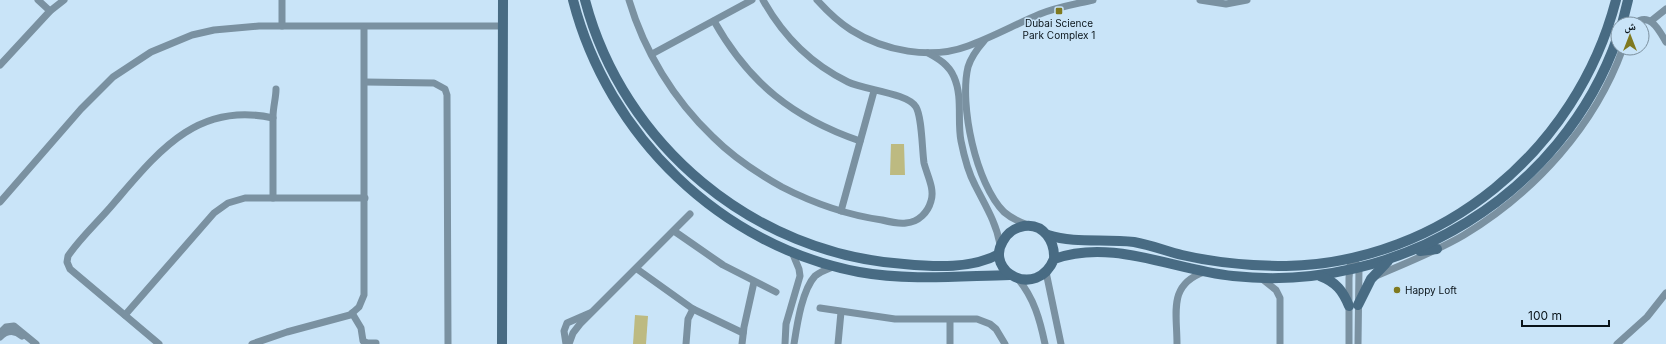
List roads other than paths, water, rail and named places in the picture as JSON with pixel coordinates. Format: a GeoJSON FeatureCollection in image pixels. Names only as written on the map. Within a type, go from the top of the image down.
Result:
{"type":"FeatureCollection","features":[{"type":"Feature","properties":{"kind":"street"},"geometry":{"type":"LineString","coordinates":[[38,0],[50,12]]}},
{"type":"Feature","properties":{"kind":"street"},"geometry":{"type":"LineString","coordinates":[[0,65],[50,12],[64,0]]}},
{"type":"Feature","properties":{"kind":"street"},"geometry":{"type":"LineString","coordinates":[[282,0],[282,26]]}},
{"type":"Feature","properties":{"kind":"street"},"geometry":{"type":"LineString","coordinates":[[502,344],[503,0]]}},
{"type":"Feature","properties":{"kind":"street"},"geometry":{"type":"LineString","coordinates":[[573,0],[584,37],[608,88],[638,134],[654,154],[692,191],[715,209],[739,225],[792,252],[835,266],[873,274],[911,277],[1014,277],[1028,280],[1038,278],[1046,272],[1054,259],[1054,251],[1048,235]]}},
{"type":"Feature","properties":{"kind":"street"},"geometry":{"type":"LineString","coordinates":[[585,0],[594,30],[612,70],[646,125],[674,157],[700,181],[746,215],[794,239],[843,255],[868,260],[915,265],[982,262],[1000,249],[1006,234],[1016,227],[1028,225]]}},
{"type":"Feature","properties":{"kind":"street"},"geometry":{"type":"LineString","coordinates":[[629,0],[637,23],[662,73],[686,107],[704,128],[747,165],[783,187],[841,211],[867,218],[907,223],[918,219],[927,210],[932,199],[931,186],[921,148],[919,114],[916,106],[910,100],[850,83],[827,71],[789,38],[773,18],[763,0]]}},
{"type":"Feature","properties":{"kind":"street"},"geometry":{"type":"LineString","coordinates":[[652,54],[752,0]]}},
{"type":"Feature","properties":{"kind":"street"},"geometry":{"type":"LineString","coordinates":[[817,0],[832,17],[871,41],[892,47],[927,53],[954,50],[986,38],[1042,13],[1093,0]]}},
{"type":"Feature","properties":{"kind":"street"},"geometry":{"type":"LineString","coordinates":[[1200,0],[1226,4],[1247,0]]}},
{"type":"Feature","properties":{"kind":"street"},"geometry":{"type":"LineString","coordinates":[[1054,259],[1076,253],[1107,252],[1145,258],[1206,272],[1261,278],[1320,276],[1404,243],[1443,224],[1482,199],[1520,166],[1542,142],[1575,98],[1600,48],[1616,0]]}},
{"type":"Feature","properties":{"kind":"street"},"geometry":{"type":"LineString","coordinates":[[1624,16],[1628,0]]}},
{"type":"Feature","properties":{"kind":"street"},"geometry":{"type":"LineString","coordinates":[[1666,9],[1652,21],[1656,24],[1666,42]]}},
{"type":"Feature","properties":{"kind":"street"},"geometry":{"type":"LineString","coordinates":[[714,21],[740,62],[774,96],[815,123],[860,141]]}},
{"type":"Feature","properties":{"kind":"street"},"geometry":{"type":"LineString","coordinates":[[0,202],[96,92],[131,64],[171,43],[214,30],[282,26],[503,26]]}},
{"type":"Feature","properties":{"kind":"street"},"geometry":{"type":"LineString","coordinates":[[252,344],[287,332],[352,314],[359,307],[364,295],[364,27]]}},
{"type":"Feature","properties":{"kind":"street"},"geometry":{"type":"LineString","coordinates":[[986,38],[972,57],[967,75],[967,112],[972,144],[982,175],[998,204],[1011,217],[1028,225],[1039,228],[1048,235],[1074,240],[1111,240],[1135,242],[1206,260],[1260,266],[1354,263],[1390,259],[1412,251],[1448,234],[1487,211],[1526,178],[1543,160],[1576,119],[1594,90],[1610,55]]}},
{"type":"Feature","properties":{"kind":"street"},"geometry":{"type":"LineString","coordinates":[[927,53],[944,63],[952,73],[957,84],[959,125],[964,155],[974,183],[994,221],[1004,269],[1027,289],[1033,301],[1045,344]]}},
{"type":"Feature","properties":{"kind":"street"},"geometry":{"type":"LineString","coordinates":[[1611,56],[1616,64]]}},
{"type":"Feature","properties":{"kind":"street"},"geometry":{"type":"LineString","coordinates":[[1371,279],[1437,249],[1488,219],[1534,182],[1577,132],[1596,103],[1620,56]]}},
{"type":"Feature","properties":{"kind":"street"},"geometry":{"type":"LineString","coordinates":[[365,82],[434,83],[445,89],[448,95],[448,344]]}},
{"type":"Feature","properties":{"kind":"street"},"geometry":{"type":"LineString","coordinates":[[273,198],[273,118],[276,89]]}},
{"type":"Feature","properties":{"kind":"street"},"geometry":{"type":"LineString","coordinates":[[841,211],[874,91]]}},
{"type":"Feature","properties":{"kind":"street"},"geometry":{"type":"LineString","coordinates":[[159,344],[68,267],[66,260],[69,254],[148,164],[180,135],[209,121],[225,117],[254,115],[273,118]]}},
{"type":"Feature","properties":{"kind":"street"},"geometry":{"type":"LineString","coordinates":[[125,315],[220,207],[236,200],[273,198],[364,198]]}},
{"type":"Feature","properties":{"kind":"street"},"geometry":{"type":"LineString","coordinates":[[567,344],[576,328],[637,269],[690,214]]}},
{"type":"Feature","properties":{"kind":"street"},"geometry":{"type":"LineString","coordinates":[[674,231],[706,254],[754,282],[776,292]]}},
{"type":"Feature","properties":{"kind":"street"},"geometry":{"type":"LineString","coordinates":[[1412,251],[1437,249]]}},
{"type":"Feature","properties":{"kind":"street"},"geometry":{"type":"LineString","coordinates":[[785,344],[785,330],[800,276],[799,269],[792,252]]}},
{"type":"Feature","properties":{"kind":"street"},"geometry":{"type":"LineString","coordinates":[[1354,306],[1371,279],[1390,259]]}},
{"type":"Feature","properties":{"kind":"street"},"geometry":{"type":"LineString","coordinates":[[1354,263],[1354,306],[1358,344]]}},
{"type":"Feature","properties":{"kind":"street"},"geometry":{"type":"LineString","coordinates":[[1349,344],[1354,306],[1354,263]]}},
{"type":"Feature","properties":{"kind":"street"},"geometry":{"type":"LineString","coordinates":[[795,343],[796,331],[802,306],[812,281],[820,272],[835,266]]}},
{"type":"Feature","properties":{"kind":"street"},"geometry":{"type":"LineString","coordinates":[[637,269],[693,309],[743,333]]}},
{"type":"Feature","properties":{"kind":"street"},"geometry":{"type":"LineString","coordinates":[[1046,272],[1061,344]]}},
{"type":"Feature","properties":{"kind":"street"},"geometry":{"type":"LineString","coordinates":[[1177,344],[1178,294],[1186,281],[1206,272]]}},
{"type":"Feature","properties":{"kind":"street"},"geometry":{"type":"LineString","coordinates":[[1320,276],[1338,286],[1354,306]]}},
{"type":"Feature","properties":{"kind":"street"},"geometry":{"type":"LineString","coordinates":[[1261,278],[1276,290],[1280,298],[1280,344]]}},
{"type":"Feature","properties":{"kind":"street"},"geometry":{"type":"LineString","coordinates":[[742,344],[754,282]]}},
{"type":"Feature","properties":{"kind":"street"},"geometry":{"type":"LineString","coordinates":[[1616,344],[1647,317],[1666,293]]}},
{"type":"Feature","properties":{"kind":"street"},"geometry":{"type":"LineString","coordinates":[[820,308],[895,319],[969,319],[984,321],[996,329],[1005,344]]}},
{"type":"Feature","properties":{"kind":"street"},"geometry":{"type":"LineString","coordinates":[[686,344],[687,325],[693,309]]}},
{"type":"Feature","properties":{"kind":"street"},"geometry":{"type":"LineString","coordinates":[[567,344],[564,331],[567,323],[593,312]]}},
{"type":"Feature","properties":{"kind":"street"},"geometry":{"type":"LineString","coordinates":[[838,344],[841,312]]}},
{"type":"Feature","properties":{"kind":"street"},"geometry":{"type":"LineString","coordinates":[[352,314],[361,328],[364,341],[367,343],[376,343]]}},
{"type":"Feature","properties":{"kind":"street"},"geometry":{"type":"LineString","coordinates":[[950,320],[950,344]]}},
{"type":"Feature","properties":{"kind":"street"},"geometry":{"type":"LineString","coordinates":[[0,333],[6,327],[14,326],[36,344]]}},
{"type":"Feature","properties":{"kind":"street"},"geometry":{"type":"LineString","coordinates":[[785,330],[796,331]]}},
{"type":"Feature","properties":{"kind":"street"},"geometry":{"type":"LineString","coordinates":[[0,337],[6,332],[14,332],[31,344]]}},
{"type":"Feature","properties":{"kind":"place","name":"Dubai Science Park Complex 1"},"geometry":{"type":"Point","coordinates":[1059,11]}},
{"type":"Feature","properties":{"kind":"place","name":"Happy Loft"},"geometry":{"type":"Point","coordinates":[1397,290]}}]}
